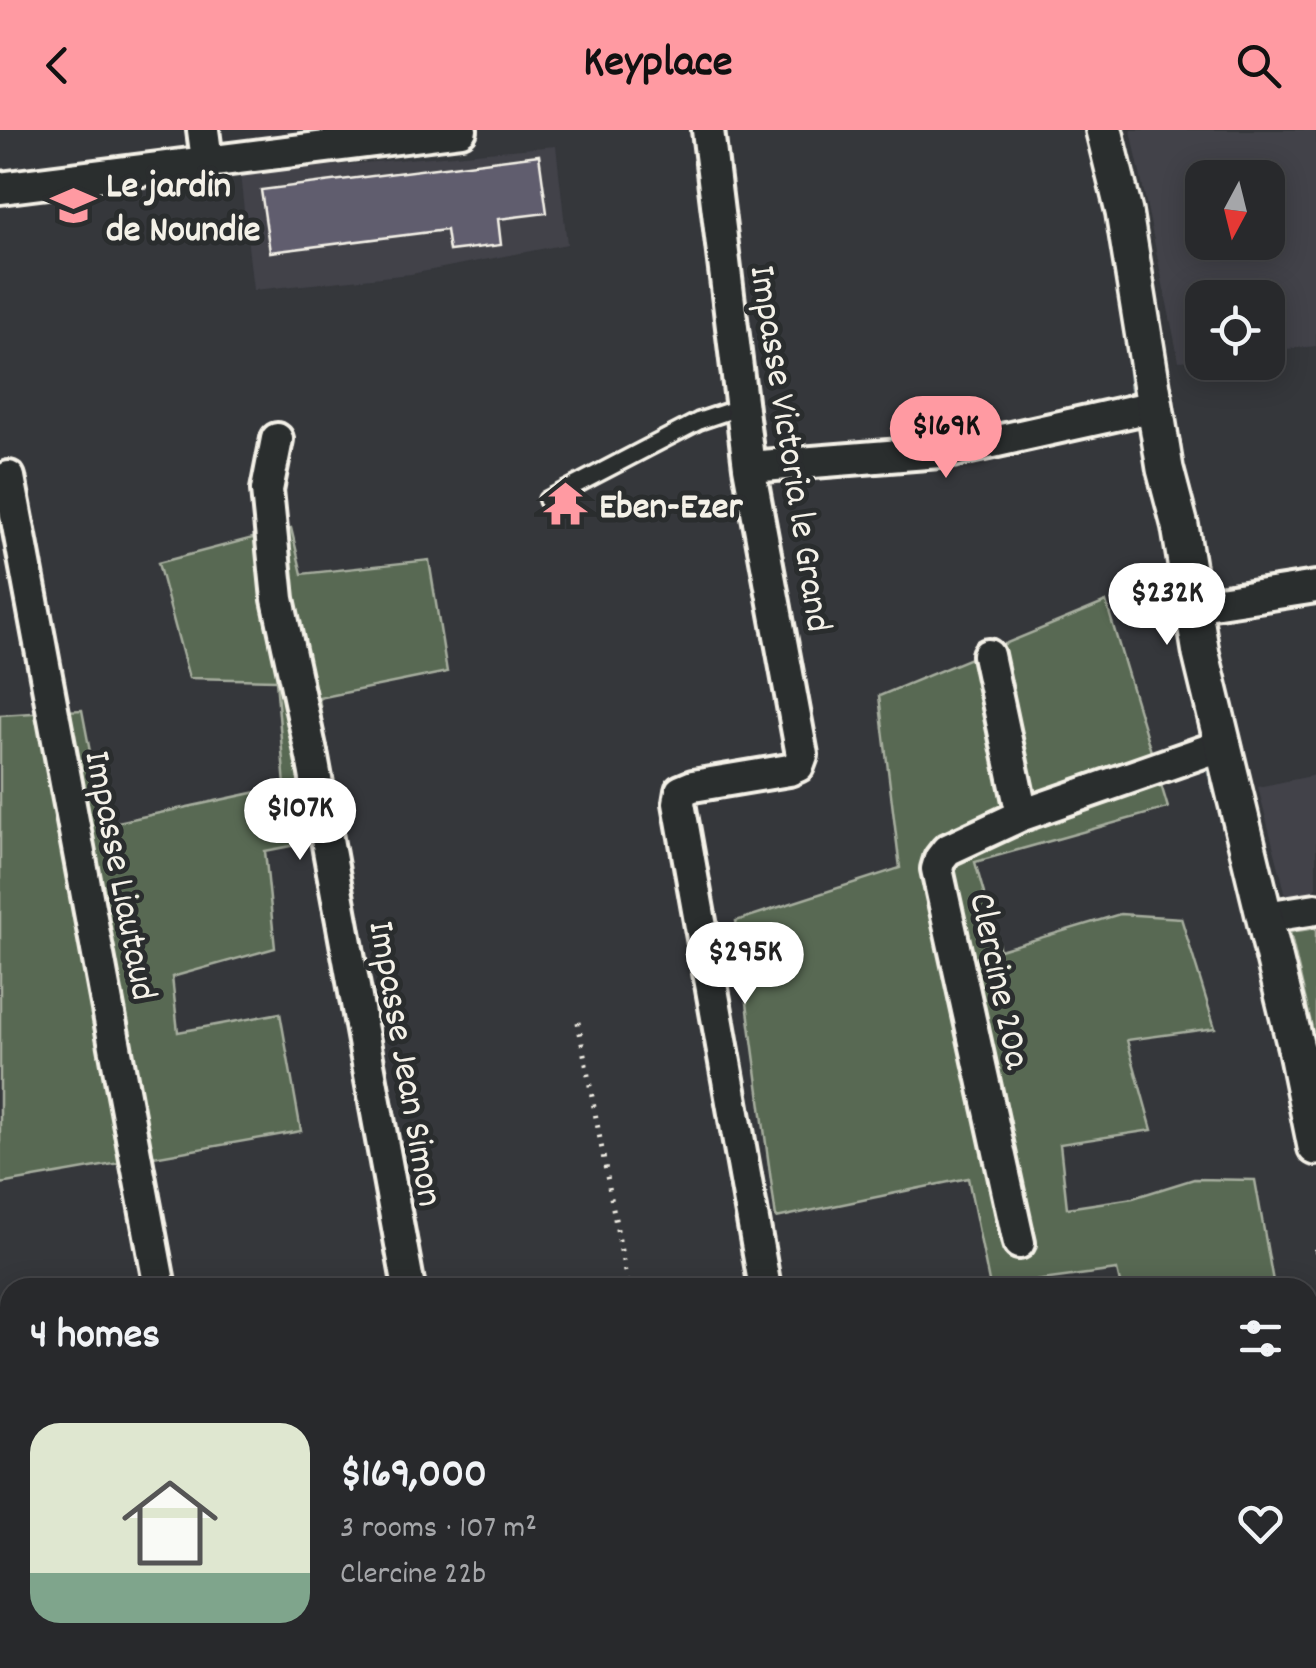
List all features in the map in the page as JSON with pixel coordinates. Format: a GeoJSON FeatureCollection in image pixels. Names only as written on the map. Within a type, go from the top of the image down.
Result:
{"type":"FeatureCollection","features":[{"type":"Feature","properties":{"kind":"street"},"geometry":{"type":"LineString","coordinates":[[202,130],[207,160]]}},
{"type":"Feature","properties":{"kind":"street"},"geometry":{"type":"LineString","coordinates":[[0,188],[461,130]]}},
{"type":"Feature","properties":{"kind":"street","name":"Impasse Victoria le Grand"},"geometry":{"type":"LineString","coordinates":[[708,130],[749,468],[802,755],[798,766],[789,770],[693,786],[681,791],[679,804],[762,1278]]}},
{"type":"Feature","properties":{"kind":"street"},"geometry":{"type":"LineString","coordinates":[[1104,130],[1124,212],[1142,408],[1166,469],[1180,526],[1201,654],[1296,1048],[1316,1147]]}},
{"type":"Feature","properties":{"kind":"street"},"geometry":{"type":"LineString","coordinates":[[749,468],[952,451],[1142,408]]}},
{"type":"Feature","properties":{"kind":"street","name":"Impasse Jean Simon"},"geometry":{"type":"LineString","coordinates":[[278,438],[267,490],[278,599],[312,758],[407,1278]]}},
{"type":"Feature","properties":{"kind":"street","name":"Impasse Liautaud"},"geometry":{"type":"LineString","coordinates":[[9,476],[158,1278]]}},
{"type":"Feature","properties":{"kind":"street"},"geometry":{"type":"LineString","coordinates":[[1192,606],[1316,587]]}},
{"type":"Feature","properties":{"kind":"street"},"geometry":{"type":"LineString","coordinates":[[988,655],[1022,815]]}},
{"type":"Feature","properties":{"kind":"street","name":"Clercine 20a"},"geometry":{"type":"LineString","coordinates":[[1020,1243],[937,869],[940,860],[947,850],[1022,815],[1224,744]]}},
{"type":"Feature","properties":{"kind":"street"},"geometry":{"type":"LineString","coordinates":[[1264,917],[1316,909]]}},
{"type":"Feature","properties":{"kind":"lane"},"geometry":{"type":"LineString","coordinates":[[547,500],[699,421],[741,407]]}},
{"type":"Feature","properties":{"kind":"path"},"geometry":{"type":"LineString","coordinates":[[578,1022],[626,1278]]}},
{"type":"Feature","properties":{"kind":"shaded area"},"geometry":{"type":"Polygon","coordinates":[[[1131,130],[1316,130],[1316,346],[1285,349],[1285,280],[1185,280],[1185,360],[1179,361],[1131,130]]]}},
{"type":"Feature","properties":{"kind":"shaded area"},"geometry":{"type":"Polygon","coordinates":[[[556,146],[567,244],[411,274],[253,290],[240,174],[556,146]]]}},
{"type":"Feature","properties":{"kind":"shaded area"},"geometry":{"type":"Polygon","coordinates":[[[1316,775],[1316,898],[1288,903],[1258,787],[1316,775]]]}},
{"type":"Feature","properties":{"kind":"green space"},"geometry":{"type":"Polygon","coordinates":[[[291,528],[302,574],[429,560],[447,672],[319,698],[337,837],[265,851],[275,948],[172,977],[178,1032],[280,1013],[301,1131],[0,1184],[0,715],[82,710],[104,825],[285,786],[276,680],[189,678],[158,563],[291,528]]]}},
{"type":"Feature","properties":{"kind":"green space"},"geometry":{"type":"Polygon","coordinates":[[[1106,602],[1168,808],[975,862],[1000,950],[1120,914],[1181,918],[1215,1028],[1127,1040],[1152,1130],[1060,1144],[1067,1208],[1133,1198],[1194,1179],[1255,1180],[1272,1278],[1119,1278],[1117,1270],[1057,1278],[988,1278],[968,1178],[776,1218],[736,921],[900,868],[879,696],[1106,602]]]}},
{"type":"Feature","properties":{"kind":"green space"},"geometry":{"type":"Polygon","coordinates":[[[1316,928],[1316,1045],[1290,932],[1316,928]]]}},
{"type":"Feature","properties":{"kind":"building"},"geometry":{"type":"Polygon","coordinates":[[[539,155],[547,213],[498,219],[501,245],[449,251],[446,230],[270,252],[261,190],[539,155]]]}},
{"type":"Feature","properties":{"kind":"waterway"},"geometry":{"type":"LineString","coordinates":[[1132,369],[1135,396]]}},
{"type":"Feature","properties":{"kind":"waterway"},"geometry":{"type":"LineString","coordinates":[[1208,761],[1217,792]]}},
{"type":"Feature","properties":{"kind":"place","name":"Le jardin de Noundie"},"geometry":{"type":"Point","coordinates":[73,205]}},
{"type":"Feature","properties":{"kind":"place","name":"Eben-Ezer"},"geometry":{"type":"Point","coordinates":[566,504]}}]}
